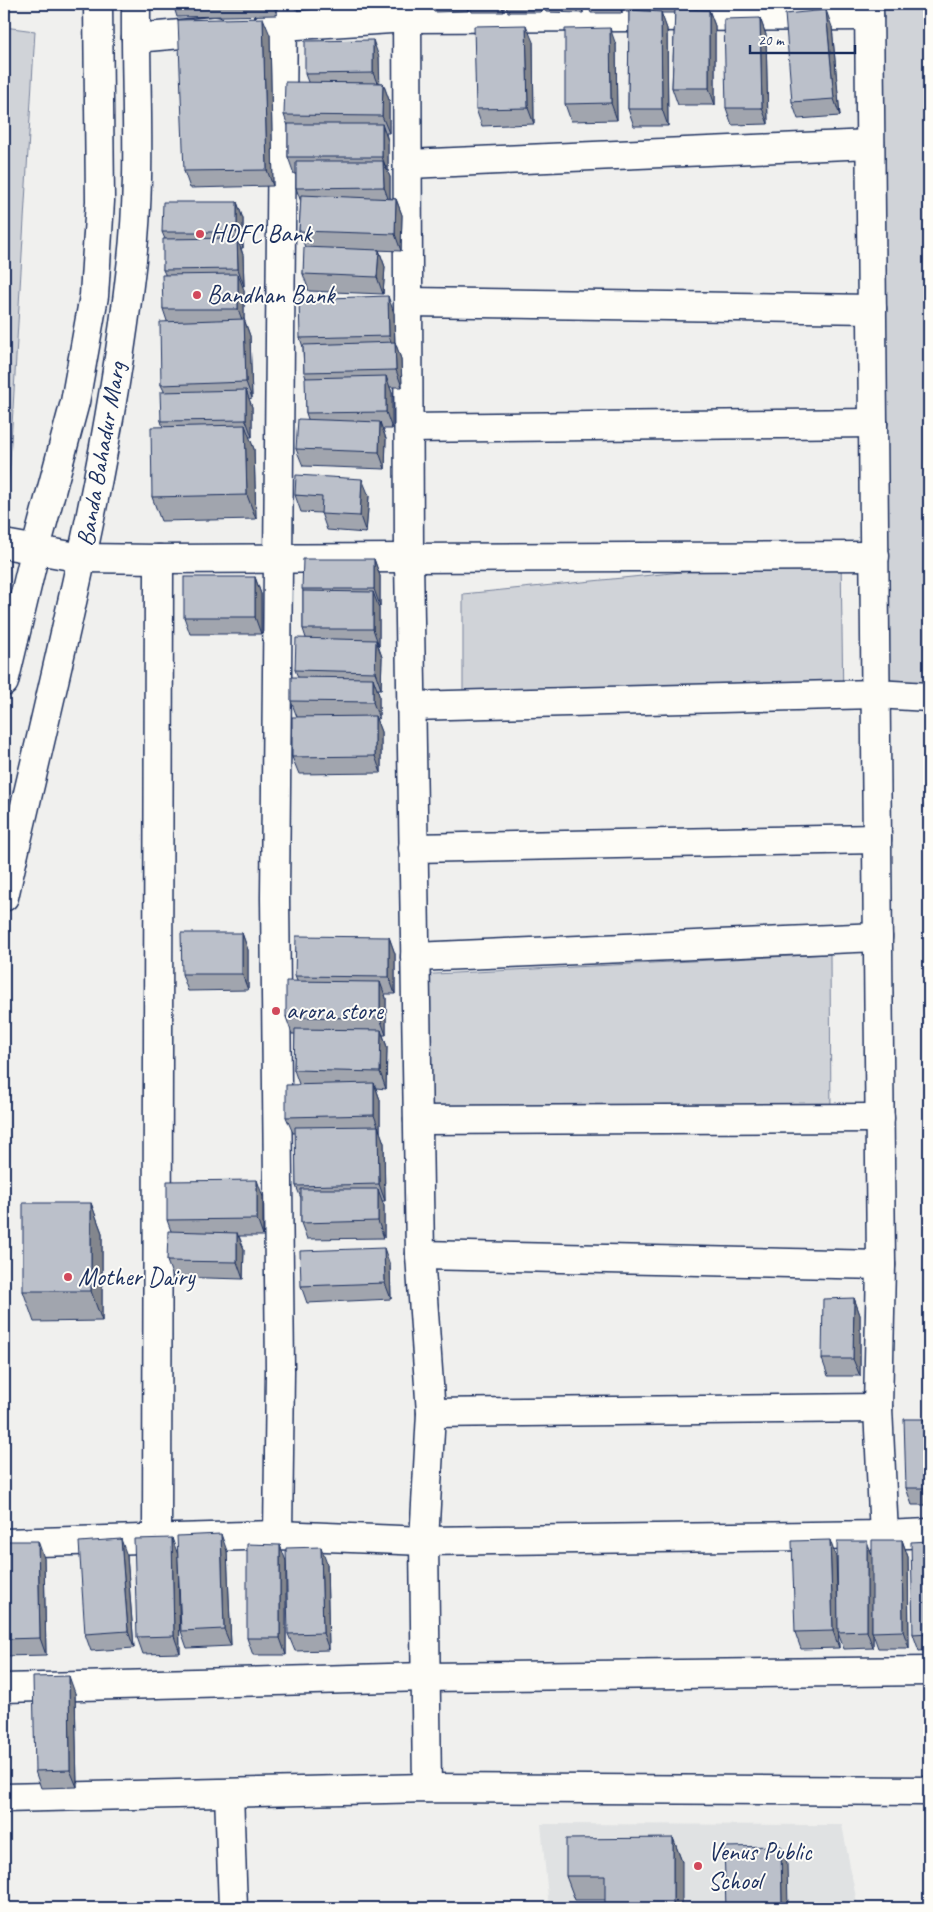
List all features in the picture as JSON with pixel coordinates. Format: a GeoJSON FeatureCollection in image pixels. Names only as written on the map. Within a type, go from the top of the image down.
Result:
{"type":"FeatureCollection","features":[{"type":"Feature","properties":{"kind":"street","name":"Banda Bahadur Marg"},"geometry":{"type":"LineString","coordinates":[[4,682],[36,548],[75,402],[94,296],[100,201],[98,4]]}},
{"type":"Feature","properties":{"kind":"street","name":"Banda Bahadur Marg"},"geometry":{"type":"LineString","coordinates":[[4,897],[82,558],[116,374],[132,266],[137,182],[136,4]]}},
{"type":"Feature","properties":{"kind":"street"},"geometry":{"type":"LineString","coordinates":[[136,38],[283,14],[407,11],[869,10],[881,1265],[878,1408],[884,1535]]}},
{"type":"Feature","properties":{"kind":"street"},"geometry":{"type":"LineString","coordinates":[[407,11],[409,558],[413,848],[420,1255],[431,1413],[424,1541],[427,1788]]}},
{"type":"Feature","properties":{"kind":"street"},"geometry":{"type":"LineString","coordinates":[[278,1536],[280,1371],[275,898],[280,559],[283,14]]}},
{"type":"Feature","properties":{"kind":"street"},"geometry":{"type":"LineString","coordinates":[[409,164],[870,144]]}},
{"type":"Feature","properties":{"kind":"street"},"geometry":{"type":"LineString","coordinates":[[409,302],[872,308]]}},
{"type":"Feature","properties":{"kind":"street"},"geometry":{"type":"LineString","coordinates":[[409,428],[873,423]]}},
{"type":"Feature","properties":{"kind":"street"},"geometry":{"type":"LineString","coordinates":[[4,544],[36,548],[82,558],[874,556]]}},
{"type":"Feature","properties":{"kind":"street"},"geometry":{"type":"LineString","coordinates":[[157,1538],[159,559]]}},
{"type":"Feature","properties":{"kind":"street"},"geometry":{"type":"LineString","coordinates":[[411,706],[876,694],[929,697]]}},
{"type":"Feature","properties":{"kind":"street"},"geometry":{"type":"LineString","coordinates":[[413,848],[877,839]]}},
{"type":"Feature","properties":{"kind":"street"},"geometry":{"type":"LineString","coordinates":[[415,957],[878,937]]}},
{"type":"Feature","properties":{"kind":"street"},"geometry":{"type":"LineString","coordinates":[[418,1120],[880,1118]]}},
{"type":"Feature","properties":{"kind":"street"},"geometry":{"type":"LineString","coordinates":[[420,1255],[881,1265]]}},
{"type":"Feature","properties":{"kind":"street"},"geometry":{"type":"LineString","coordinates":[[431,1413],[878,1408]]}},
{"type":"Feature","properties":{"kind":"street"},"geometry":{"type":"LineString","coordinates":[[4,1543],[278,1536],[424,1541],[929,1534]]}},
{"type":"Feature","properties":{"kind":"street"},"geometry":{"type":"LineString","coordinates":[[4,1688],[426,1677],[929,1671]]}},
{"type":"Feature","properties":{"kind":"street"},"geometry":{"type":"LineString","coordinates":[[4,1798],[427,1788],[929,1791]]}},
{"type":"Feature","properties":{"kind":"street"},"geometry":{"type":"LineString","coordinates":[[229,1793],[233,1908]]}},
{"type":"Feature","properties":{"kind":"shaded area"},"geometry":{"type":"Polygon","coordinates":[[[869,4],[929,4],[929,686],[876,684],[869,4]]]}},
{"type":"Feature","properties":{"kind":"shaded area"},"geometry":{"type":"Polygon","coordinates":[[[4,27],[35,31],[4,563],[4,27]]]}},
{"type":"Feature","properties":{"kind":"shaded area"},"geometry":{"type":"Polygon","coordinates":[[[841,556],[843,705],[463,706],[463,594],[841,556]]]}},
{"type":"Feature","properties":{"kind":"shaded area"},"geometry":{"type":"Polygon","coordinates":[[[830,954],[831,1125],[418,1120],[415,975],[830,954]]]}},
{"type":"Feature","properties":{"kind":"shaded area","name":"Venus Public School"},"geometry":{"type":"Polygon","coordinates":[[[541,1824],[842,1825],[858,1908],[549,1908],[541,1824]]]}},
{"type":"Feature","properties":{"kind":"building"},"geometry":{"type":"Polygon","coordinates":[[[675,9],[709,10],[709,88],[672,88],[675,9]]]}},
{"type":"Feature","properties":{"kind":"building"},"geometry":{"type":"Polygon","coordinates":[[[629,10],[661,12],[662,109],[628,109],[629,10]]]}},
{"type":"Feature","properties":{"kind":"building"},"geometry":{"type":"Polygon","coordinates":[[[826,10],[834,99],[792,102],[785,14],[826,10]]]}},
{"type":"Feature","properties":{"kind":"building"},"geometry":{"type":"Polygon","coordinates":[[[263,18],[267,170],[184,171],[178,20],[263,18]]]}},
{"type":"Feature","properties":{"kind":"building"},"geometry":{"type":"Polygon","coordinates":[[[760,18],[762,108],[726,108],[724,19],[760,18]]]}},
{"type":"Feature","properties":{"kind":"building"},"geometry":{"type":"Polygon","coordinates":[[[526,25],[528,108],[476,109],[474,26],[526,25]]]}},
{"type":"Feature","properties":{"kind":"building"},"geometry":{"type":"Polygon","coordinates":[[[610,28],[611,103],[565,104],[565,29],[610,28]]]}},
{"type":"Feature","properties":{"kind":"building"},"geometry":{"type":"Polygon","coordinates":[[[373,40],[373,73],[305,74],[305,41],[373,40]]]}},
{"type":"Feature","properties":{"kind":"building"},"geometry":{"type":"Polygon","coordinates":[[[285,82],[383,83],[382,116],[284,115],[285,82]]]}},
{"type":"Feature","properties":{"kind":"building"},"geometry":{"type":"Polygon","coordinates":[[[288,124],[382,124],[382,157],[288,157],[288,124]]]}},
{"type":"Feature","properties":{"kind":"building"},"geometry":{"type":"Polygon","coordinates":[[[296,161],[383,161],[384,187],[296,188],[296,161]]]}},
{"type":"Feature","properties":{"kind":"building"},"geometry":{"type":"Polygon","coordinates":[[[301,195],[396,199],[395,234],[299,231],[301,195]]]}},
{"type":"Feature","properties":{"kind":"building"},"geometry":{"type":"Polygon","coordinates":[[[163,202],[237,202],[237,232],[162,232],[163,202]]]}},
{"type":"Feature","properties":{"kind":"building"},"geometry":{"type":"Polygon","coordinates":[[[237,238],[238,269],[163,270],[163,239],[237,238]]]}},
{"type":"Feature","properties":{"kind":"building"},"geometry":{"type":"Polygon","coordinates":[[[304,247],[379,250],[377,277],[303,274],[304,247]]]}},
{"type":"Feature","properties":{"kind":"building"},"geometry":{"type":"Polygon","coordinates":[[[238,274],[238,309],[163,309],[162,275],[238,274]]]}},
{"type":"Feature","properties":{"kind":"building"},"geometry":{"type":"Polygon","coordinates":[[[388,296],[389,336],[300,338],[299,299],[388,296]]]}},
{"type":"Feature","properties":{"kind":"building"},"geometry":{"type":"Polygon","coordinates":[[[244,319],[246,382],[161,385],[160,322],[244,319]]]}},
{"type":"Feature","properties":{"kind":"building"},"geometry":{"type":"Polygon","coordinates":[[[395,342],[396,370],[304,372],[303,345],[395,342]]]}},
{"type":"Feature","properties":{"kind":"building"},"geometry":{"type":"Polygon","coordinates":[[[386,376],[386,412],[306,413],[305,378],[386,376]]]}},
{"type":"Feature","properties":{"kind":"building"},"geometry":{"type":"Polygon","coordinates":[[[246,390],[246,420],[161,421],[160,392],[246,390]]]}},
{"type":"Feature","properties":{"kind":"building"},"geometry":{"type":"Polygon","coordinates":[[[298,419],[380,422],[379,452],[296,449],[298,419]]]}},
{"type":"Feature","properties":{"kind":"building"},"geometry":{"type":"Polygon","coordinates":[[[245,425],[247,495],[152,497],[151,427],[245,425]]]}},
{"type":"Feature","properties":{"kind":"building"},"geometry":{"type":"Polygon","coordinates":[[[296,475],[362,479],[360,516],[321,514],[322,497],[295,495],[296,475]]]}},
{"type":"Feature","properties":{"kind":"building"},"geometry":{"type":"Polygon","coordinates":[[[303,559],[374,559],[374,589],[302,589],[303,559]]]}},
{"type":"Feature","properties":{"kind":"building"},"geometry":{"type":"Polygon","coordinates":[[[184,577],[255,577],[255,617],[184,617],[184,577]]]}},
{"type":"Feature","properties":{"kind":"building"},"geometry":{"type":"Polygon","coordinates":[[[303,591],[373,592],[373,629],[303,629],[303,591]]]}},
{"type":"Feature","properties":{"kind":"building"},"geometry":{"type":"Polygon","coordinates":[[[296,638],[376,640],[375,672],[295,670],[296,638]]]}},
{"type":"Feature","properties":{"kind":"building"},"geometry":{"type":"Polygon","coordinates":[[[291,677],[373,678],[373,702],[291,701],[291,677]]]}},
{"type":"Feature","properties":{"kind":"building"},"geometry":{"type":"Polygon","coordinates":[[[375,716],[375,756],[292,757],[292,717],[375,716]]]}},
{"type":"Feature","properties":{"kind":"building"},"geometry":{"type":"Polygon","coordinates":[[[181,933],[242,933],[242,974],[182,974],[181,933]]]}},
{"type":"Feature","properties":{"kind":"building"},"geometry":{"type":"Polygon","coordinates":[[[296,936],[389,937],[389,977],[295,976],[296,936]]]}},
{"type":"Feature","properties":{"kind":"building"},"geometry":{"type":"Polygon","coordinates":[[[286,981],[380,982],[380,1018],[286,1017],[286,981]]]}},
{"type":"Feature","properties":{"kind":"building"},"geometry":{"type":"Polygon","coordinates":[[[295,1029],[381,1030],[380,1072],[294,1070],[295,1029]]]}},
{"type":"Feature","properties":{"kind":"building"},"geometry":{"type":"Polygon","coordinates":[[[374,1083],[374,1115],[286,1117],[286,1085],[374,1083]]]}},
{"type":"Feature","properties":{"kind":"building"},"geometry":{"type":"Polygon","coordinates":[[[378,1126],[379,1184],[296,1186],[295,1127],[378,1126]]]}},
{"type":"Feature","properties":{"kind":"building"},"geometry":{"type":"Polygon","coordinates":[[[257,1180],[257,1219],[167,1220],[167,1181],[257,1180]]]}},
{"type":"Feature","properties":{"kind":"building"},"geometry":{"type":"Polygon","coordinates":[[[301,1189],[378,1189],[378,1221],[301,1223],[301,1189]]]}},
{"type":"Feature","properties":{"kind":"building"},"geometry":{"type":"Polygon","coordinates":[[[23,1203],[91,1203],[91,1291],[23,1291],[23,1203]]]}},
{"type":"Feature","properties":{"kind":"building"},"geometry":{"type":"Polygon","coordinates":[[[168,1231],[237,1233],[237,1262],[167,1261],[168,1231]]]}},
{"type":"Feature","properties":{"kind":"building"},"geometry":{"type":"Polygon","coordinates":[[[384,1248],[385,1283],[301,1286],[300,1251],[384,1248]]]}},
{"type":"Feature","properties":{"kind":"building"},"geometry":{"type":"Polygon","coordinates":[[[854,1298],[853,1359],[822,1359],[823,1299],[854,1298]]]}},
{"type":"Feature","properties":{"kind":"building"},"geometry":{"type":"Polygon","coordinates":[[[904,1419],[929,1419],[929,1488],[906,1488],[904,1419]]]}},
{"type":"Feature","properties":{"kind":"building"},"geometry":{"type":"Polygon","coordinates":[[[221,1534],[224,1629],[181,1631],[177,1536],[221,1534]]]}},
{"type":"Feature","properties":{"kind":"building"},"geometry":{"type":"Polygon","coordinates":[[[172,1538],[174,1636],[137,1637],[134,1539],[172,1538]]]}},
{"type":"Feature","properties":{"kind":"building"},"geometry":{"type":"Polygon","coordinates":[[[121,1539],[128,1631],[85,1634],[79,1542],[121,1539]]]}},
{"type":"Feature","properties":{"kind":"building"},"geometry":{"type":"Polygon","coordinates":[[[830,1540],[833,1631],[795,1632],[792,1541],[830,1540]]]}},
{"type":"Feature","properties":{"kind":"building"},"geometry":{"type":"Polygon","coordinates":[[[872,1540],[902,1540],[903,1631],[872,1632],[872,1540]]]}},
{"type":"Feature","properties":{"kind":"building"},"geometry":{"type":"Polygon","coordinates":[[[4,1541],[38,1541],[40,1638],[4,1639],[4,1541]]]}},
{"type":"Feature","properties":{"kind":"building"},"geometry":{"type":"Polygon","coordinates":[[[837,1541],[867,1541],[867,1631],[838,1632],[837,1541]]]}},
{"type":"Feature","properties":{"kind":"building"},"geometry":{"type":"Polygon","coordinates":[[[929,1541],[929,1633],[913,1634],[911,1542],[929,1541]]]}},
{"type":"Feature","properties":{"kind":"building"},"geometry":{"type":"Polygon","coordinates":[[[247,1544],[280,1545],[280,1638],[247,1638],[247,1544]]]}},
{"type":"Feature","properties":{"kind":"building"},"geometry":{"type":"Polygon","coordinates":[[[321,1547],[323,1633],[288,1634],[286,1548],[321,1547]]]}},
{"type":"Feature","properties":{"kind":"building"},"geometry":{"type":"Polygon","coordinates":[[[69,1676],[70,1770],[35,1771],[33,1677],[69,1676]]]}},
{"type":"Feature","properties":{"kind":"building"},"geometry":{"type":"Polygon","coordinates":[[[673,1838],[673,1908],[605,1908],[605,1876],[566,1876],[566,1839],[673,1838]]]}},
{"type":"Feature","properties":{"kind":"building"},"geometry":{"type":"Polygon","coordinates":[[[781,1846],[782,1908],[726,1908],[724,1847],[781,1846]]]}},
{"type":"Feature","properties":{"kind":"place","name":"HDFC Bank"},"geometry":{"type":"Point","coordinates":[200,234]}},
{"type":"Feature","properties":{"kind":"place","name":"Bandhan Bank"},"geometry":{"type":"Point","coordinates":[197,295]}},
{"type":"Feature","properties":{"kind":"place","name":"arora store"},"geometry":{"type":"Point","coordinates":[276,1011]}},
{"type":"Feature","properties":{"kind":"place","name":"Mother Dairy"},"geometry":{"type":"Point","coordinates":[68,1277]}},
{"type":"Feature","properties":{"kind":"place","name":"Venus Public School"},"geometry":{"type":"Point","coordinates":[698,1866]}}]}
